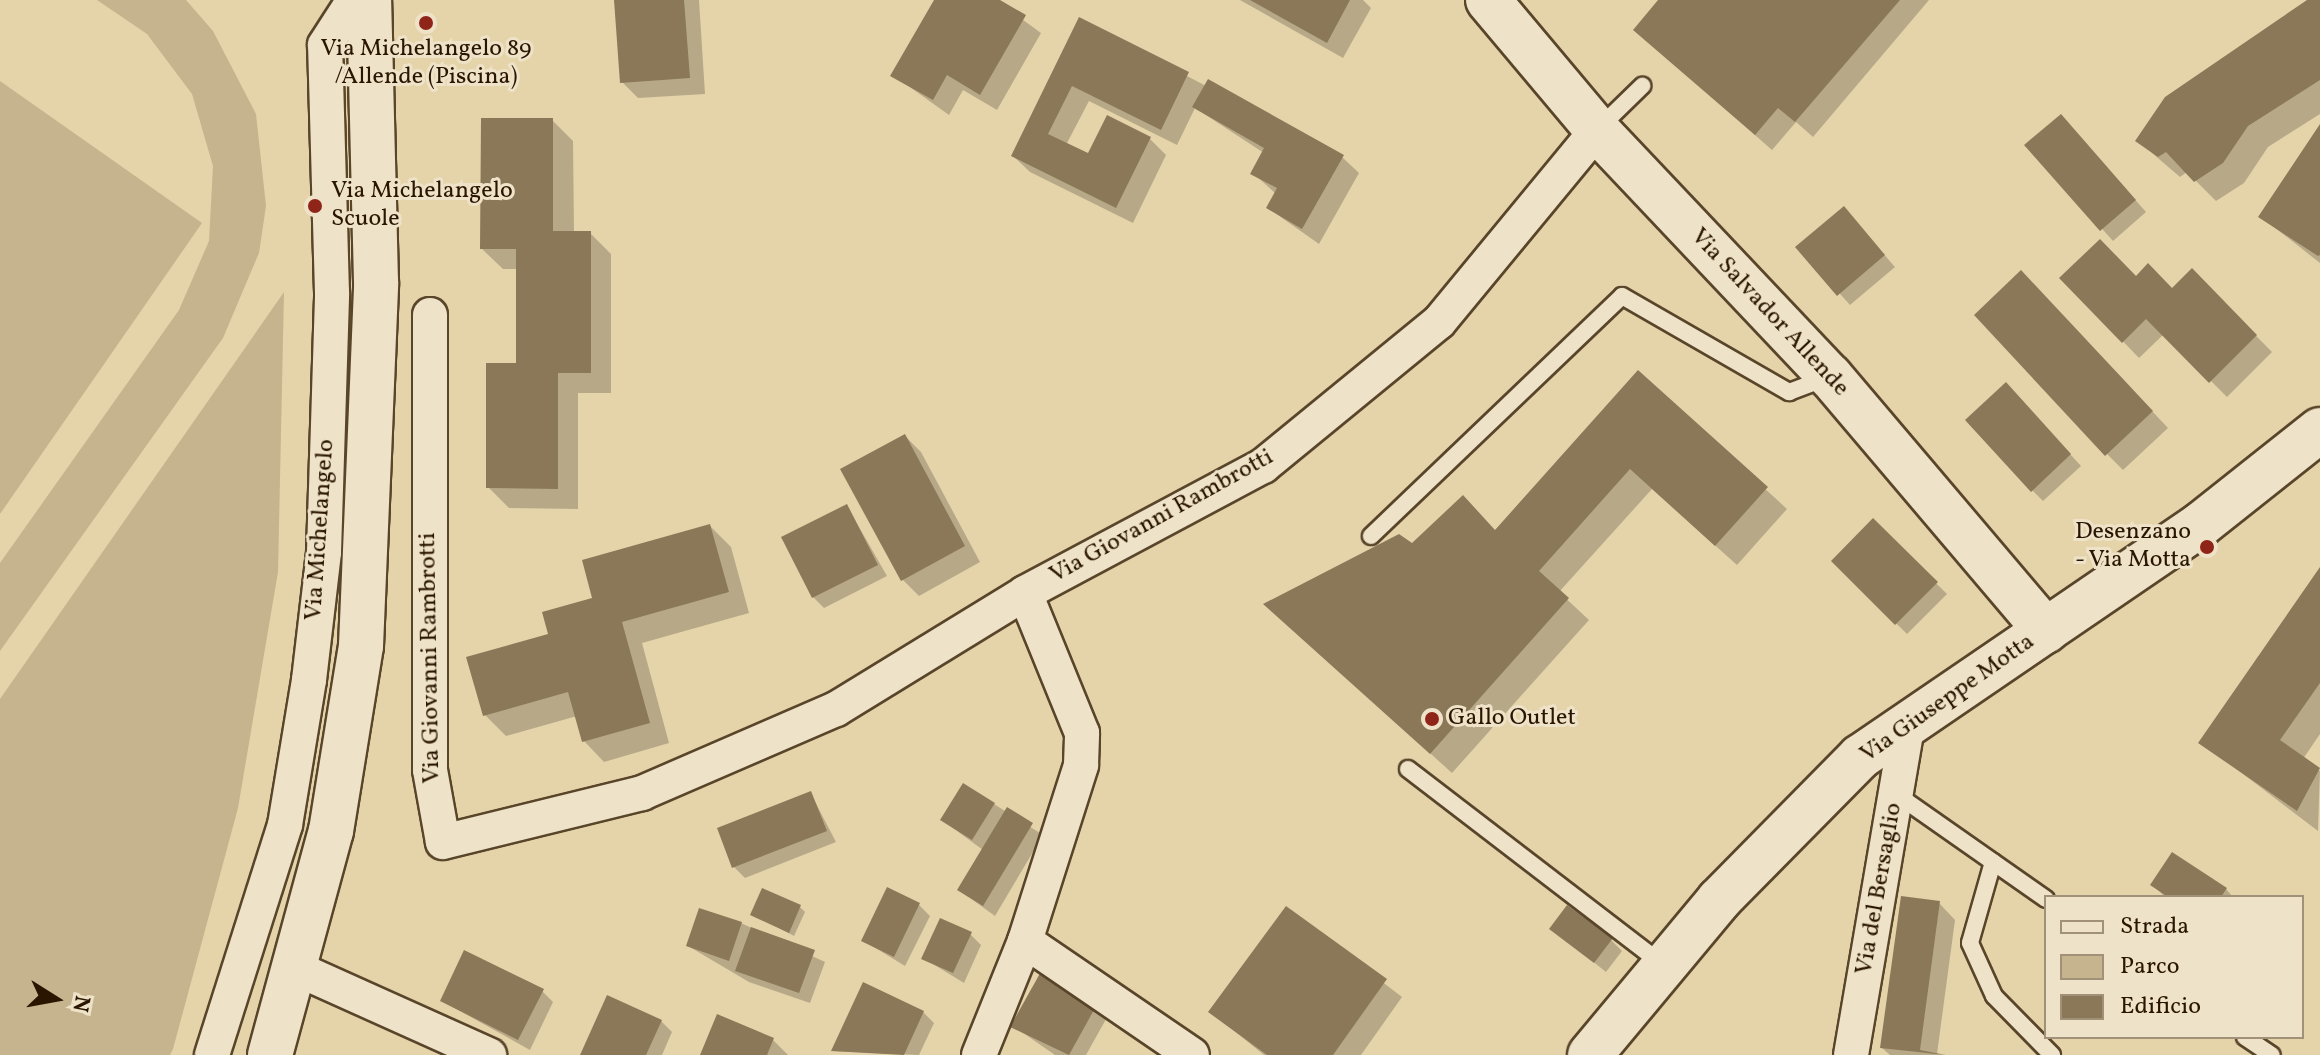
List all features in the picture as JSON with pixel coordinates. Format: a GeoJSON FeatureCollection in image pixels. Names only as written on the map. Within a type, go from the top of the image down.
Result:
{"type":"FeatureCollection","features":[{"type":"Feature","properties":{"kind":"street","name":"Via Michelangelo"},"geometry":{"type":"LineString","coordinates":[[212,1055],[285,825],[309,680],[324,552],[332,293],[325,45],[354,0]]}},
{"type":"Feature","properties":{"kind":"street","name":"Via Michelangelo"},"geometry":{"type":"LineString","coordinates":[[270,1055],[331,831],[361,646],[376,282],[369,0]]}},
{"type":"Feature","properties":{"kind":"street","name":"Via Salvador Allende"},"geometry":{"type":"LineString","coordinates":[[1503,6],[1597,130],[1830,376],[2046,631]]}},
{"type":"Feature","properties":{"kind":"street","name":"Via Giovanni Rambrotti"},"geometry":{"type":"LineString","coordinates":[[430,315],[430,770],[443,842],[642,793],[836,709],[1025,593],[1263,466],[1439,322],[1597,130]]}},
{"type":"Feature","properties":{"kind":"street","name":"Via Giuseppe Motta"},"geometry":{"type":"LineString","coordinates":[[1590,1055],[1665,966],[1860,757],[2046,631],[2320,430]]}},
{"type":"Feature","properties":{"kind":"street","name":"Via Giovanni Rambrotti"},"geometry":{"type":"LineString","coordinates":[[979,1055],[1025,941],[1081,765],[1082,733],[1025,593]]}},
{"type":"Feature","properties":{"kind":"street","name":"Via del Bersaglio"},"geometry":{"type":"LineString","coordinates":[[1851,1055],[1908,723]]}},
{"type":"Feature","properties":{"kind":"street"},"geometry":{"type":"LineString","coordinates":[[1025,941],[1192,1055]]}},
{"type":"Feature","properties":{"kind":"street"},"geometry":{"type":"LineString","coordinates":[[295,968],[489,1055]]}},
{"type":"Feature","properties":{"kind":"lane"},"geometry":{"type":"LineString","coordinates":[[1597,130],[1642,86]]}},
{"type":"Feature","properties":{"kind":"lane"},"geometry":{"type":"LineString","coordinates":[[1371,536],[1622,296],[1789,392],[1830,376]]}},
{"type":"Feature","properties":{"kind":"lane"},"geometry":{"type":"LineString","coordinates":[[1408,769],[1665,966]]}},
{"type":"Feature","properties":{"kind":"lane"},"geometry":{"type":"LineString","coordinates":[[1896,794],[2044,898]]}},
{"type":"Feature","properties":{"kind":"lane"},"geometry":{"type":"LineString","coordinates":[[1993,862],[1970,943],[1994,996],[2052,1055]]}},
{"type":"Feature","properties":{"kind":"lane"},"geometry":{"type":"LineString","coordinates":[[2248,1039],[2272,1055]]}},
{"type":"Feature","properties":{"kind":"green space"},"geometry":{"type":"Polygon","coordinates":[[[97,0],[186,0],[213,31],[256,114],[266,206],[259,253],[223,338],[0,651],[0,563],[179,310],[209,241],[213,166],[192,94],[147,34],[97,0]]]}},
{"type":"Feature","properties":{"kind":"green space"},"geometry":{"type":"Polygon","coordinates":[[[0,81],[202,223],[0,514],[0,81]]]}},
{"type":"Feature","properties":{"kind":"green space"},"geometry":{"type":"Polygon","coordinates":[[[284,292],[278,572],[238,808],[173,1049],[170,1055],[0,1055],[0,699],[284,292]]]}},
{"type":"Feature","properties":{"kind":"building"},"geometry":{"type":"Polygon","coordinates":[[[614,0],[684,0],[690,78],[620,83],[614,0]]]}},
{"type":"Feature","properties":{"kind":"building"},"geometry":{"type":"Polygon","coordinates":[[[934,0],[1000,0],[1026,15],[980,95],[947,75],[933,100],[890,76],[934,0]]]}},
{"type":"Feature","properties":{"kind":"building"},"geometry":{"type":"Polygon","coordinates":[[[1250,0],[1350,0],[1327,43],[1250,0]]]}},
{"type":"Feature","properties":{"kind":"building"},"geometry":{"type":"Polygon","coordinates":[[[1658,0],[1900,0],[1795,122],[1778,108],[1755,135],[1633,30],[1658,0]]]}},
{"type":"Feature","properties":{"kind":"building"},"geometry":{"type":"Polygon","coordinates":[[[2307,0],[2320,0],[2320,80],[2248,126],[2223,163],[2194,182],[2166,152],[2158,157],[2135,141],[2165,97],[2307,0]]]}},
{"type":"Feature","properties":{"kind":"building"},"geometry":{"type":"Polygon","coordinates":[[[1079,17],[1189,72],[1161,130],[1072,86],[1048,134],[1088,153],[1107,115],[1151,137],[1116,208],[1011,156],[1079,17]]]}},
{"type":"Feature","properties":{"kind":"building"},"geometry":{"type":"Polygon","coordinates":[[[1208,79],[1344,155],[1302,229],[1266,208],[1277,188],[1250,174],[1264,148],[1192,107],[1208,79]]]}},
{"type":"Feature","properties":{"kind":"building"},"geometry":{"type":"Polygon","coordinates":[[[2061,114],[2136,200],[2100,231],[2024,145],[2061,114]]]}},
{"type":"Feature","properties":{"kind":"building"},"geometry":{"type":"Polygon","coordinates":[[[481,118],[553,118],[553,231],[591,231],[591,373],[558,373],[558,489],[486,488],[486,363],[516,363],[516,249],[480,249],[481,118]]]}},
{"type":"Feature","properties":{"kind":"building"},"geometry":{"type":"Polygon","coordinates":[[[2320,124],[2320,255],[2318,256],[2258,217],[2320,124]]]}},
{"type":"Feature","properties":{"kind":"building"},"geometry":{"type":"Polygon","coordinates":[[[1844,206],[1885,255],[1837,296],[1795,247],[1844,206]]]}},
{"type":"Feature","properties":{"kind":"building"},"geometry":{"type":"Polygon","coordinates":[[[2100,239],[2136,276],[2148,263],[2172,288],[2192,268],[2257,335],[2209,383],[2146,319],[2122,343],[2059,278],[2100,239]]]}},
{"type":"Feature","properties":{"kind":"building"},"geometry":{"type":"Polygon","coordinates":[[[2021,270],[2153,411],[2105,456],[1974,315],[2021,270]]]}},
{"type":"Feature","properties":{"kind":"building"},"geometry":{"type":"Polygon","coordinates":[[[1638,370],[1768,487],[1715,546],[1630,469],[1539,571],[1569,598],[1430,754],[1263,604],[1399,534],[1412,543],[1463,495],[1495,530],[1638,370]]]}},
{"type":"Feature","properties":{"kind":"building"},"geometry":{"type":"Polygon","coordinates":[[[2006,382],[2071,454],[2031,492],[1965,420],[2006,382]]]}},
{"type":"Feature","properties":{"kind":"building"},"geometry":{"type":"Polygon","coordinates":[[[905,434],[965,546],[901,581],[840,469],[905,434]]]}},
{"type":"Feature","properties":{"kind":"building"},"geometry":{"type":"Polygon","coordinates":[[[847,504],[878,565],[812,598],[781,537],[847,504]]]}},
{"type":"Feature","properties":{"kind":"building"},"geometry":{"type":"Polygon","coordinates":[[[1873,518],[1938,582],[1895,625],[1831,561],[1873,518]]]}},
{"type":"Feature","properties":{"kind":"building"},"geometry":{"type":"Polygon","coordinates":[[[710,524],[729,592],[622,622],[650,723],[582,742],[568,692],[483,716],[466,657],[548,634],[542,612],[592,598],[582,560],[710,524]]]}},
{"type":"Feature","properties":{"kind":"building"},"geometry":{"type":"Polygon","coordinates":[[[2320,567],[2320,683],[2280,740],[2320,768],[2297,811],[2198,743],[2320,567]]]}},
{"type":"Feature","properties":{"kind":"building"},"geometry":{"type":"Polygon","coordinates":[[[963,783],[995,803],[972,840],[940,820],[963,783]]]}},
{"type":"Feature","properties":{"kind":"building"},"geometry":{"type":"Polygon","coordinates":[[[811,791],[827,831],[732,868],[717,828],[811,791]]]}},
{"type":"Feature","properties":{"kind":"building"},"geometry":{"type":"Polygon","coordinates":[[[1007,807],[1033,823],[983,906],[957,890],[1007,807]]]}},
{"type":"Feature","properties":{"kind":"building"},"geometry":{"type":"Polygon","coordinates":[[[2172,852],[2227,888],[2222,895],[2165,895],[2150,885],[2172,852]]]}},
{"type":"Feature","properties":{"kind":"building"},"geometry":{"type":"Polygon","coordinates":[[[887,887],[920,903],[894,957],[861,941],[887,887]]]}},
{"type":"Feature","properties":{"kind":"building"},"geometry":{"type":"Polygon","coordinates":[[[762,888],[801,905],[789,933],[750,915],[762,888]]]}},
{"type":"Feature","properties":{"kind":"building"},"geometry":{"type":"Polygon","coordinates":[[[1901,896],[1940,901],[1920,1050],[1946,1055],[1880,1048],[1901,896]]]}},
{"type":"Feature","properties":{"kind":"building"},"geometry":{"type":"Polygon","coordinates":[[[1567,905],[1613,938],[1594,963],[1549,929],[1567,905]]]}},
{"type":"Feature","properties":{"kind":"building"},"geometry":{"type":"Polygon","coordinates":[[[1286,906],[1387,979],[1333,1055],[1267,1055],[1208,1012],[1286,906]]]}},
{"type":"Feature","properties":{"kind":"building"},"geometry":{"type":"Polygon","coordinates":[[[699,908],[742,922],[729,961],[686,946],[699,908]]]}},
{"type":"Feature","properties":{"kind":"building"},"geometry":{"type":"Polygon","coordinates":[[[940,918],[972,932],[953,973],[921,959],[940,918]]]}},
{"type":"Feature","properties":{"kind":"building"},"geometry":{"type":"Polygon","coordinates":[[[751,927],[815,950],[799,993],[735,971],[751,927]]]}},
{"type":"Feature","properties":{"kind":"building"},"geometry":{"type":"Polygon","coordinates":[[[464,950],[544,989],[518,1040],[440,1001],[464,950]]]}},
{"type":"Feature","properties":{"kind":"building"},"geometry":{"type":"Polygon","coordinates":[[[1043,968],[1100,999],[1069,1055],[1010,1027],[1043,968]]]}},
{"type":"Feature","properties":{"kind":"building"},"geometry":{"type":"Polygon","coordinates":[[[863,982],[924,1011],[904,1055],[831,1051],[863,982]]]}},
{"type":"Feature","properties":{"kind":"building"},"geometry":{"type":"Polygon","coordinates":[[[607,995],[662,1020],[646,1055],[580,1055],[607,995]]]}},
{"type":"Feature","properties":{"kind":"building"},"geometry":{"type":"Polygon","coordinates":[[[717,1014],[774,1038],[767,1055],[700,1055],[717,1014]]]}},
{"type":"Feature","properties":{"kind":"place","name":"Via Michelangelo 89 /Allende (Piscina)"},"geometry":{"type":"Point","coordinates":[426,23]}},
{"type":"Feature","properties":{"kind":"place","name":"Via Michelangelo Scuole"},"geometry":{"type":"Point","coordinates":[315,206]}},
{"type":"Feature","properties":{"kind":"place","name":"Desenzano - Via Motta"},"geometry":{"type":"Point","coordinates":[2207,547]}},
{"type":"Feature","properties":{"kind":"place","name":"Gallo Outlet"},"geometry":{"type":"Point","coordinates":[1432,719]}}]}
